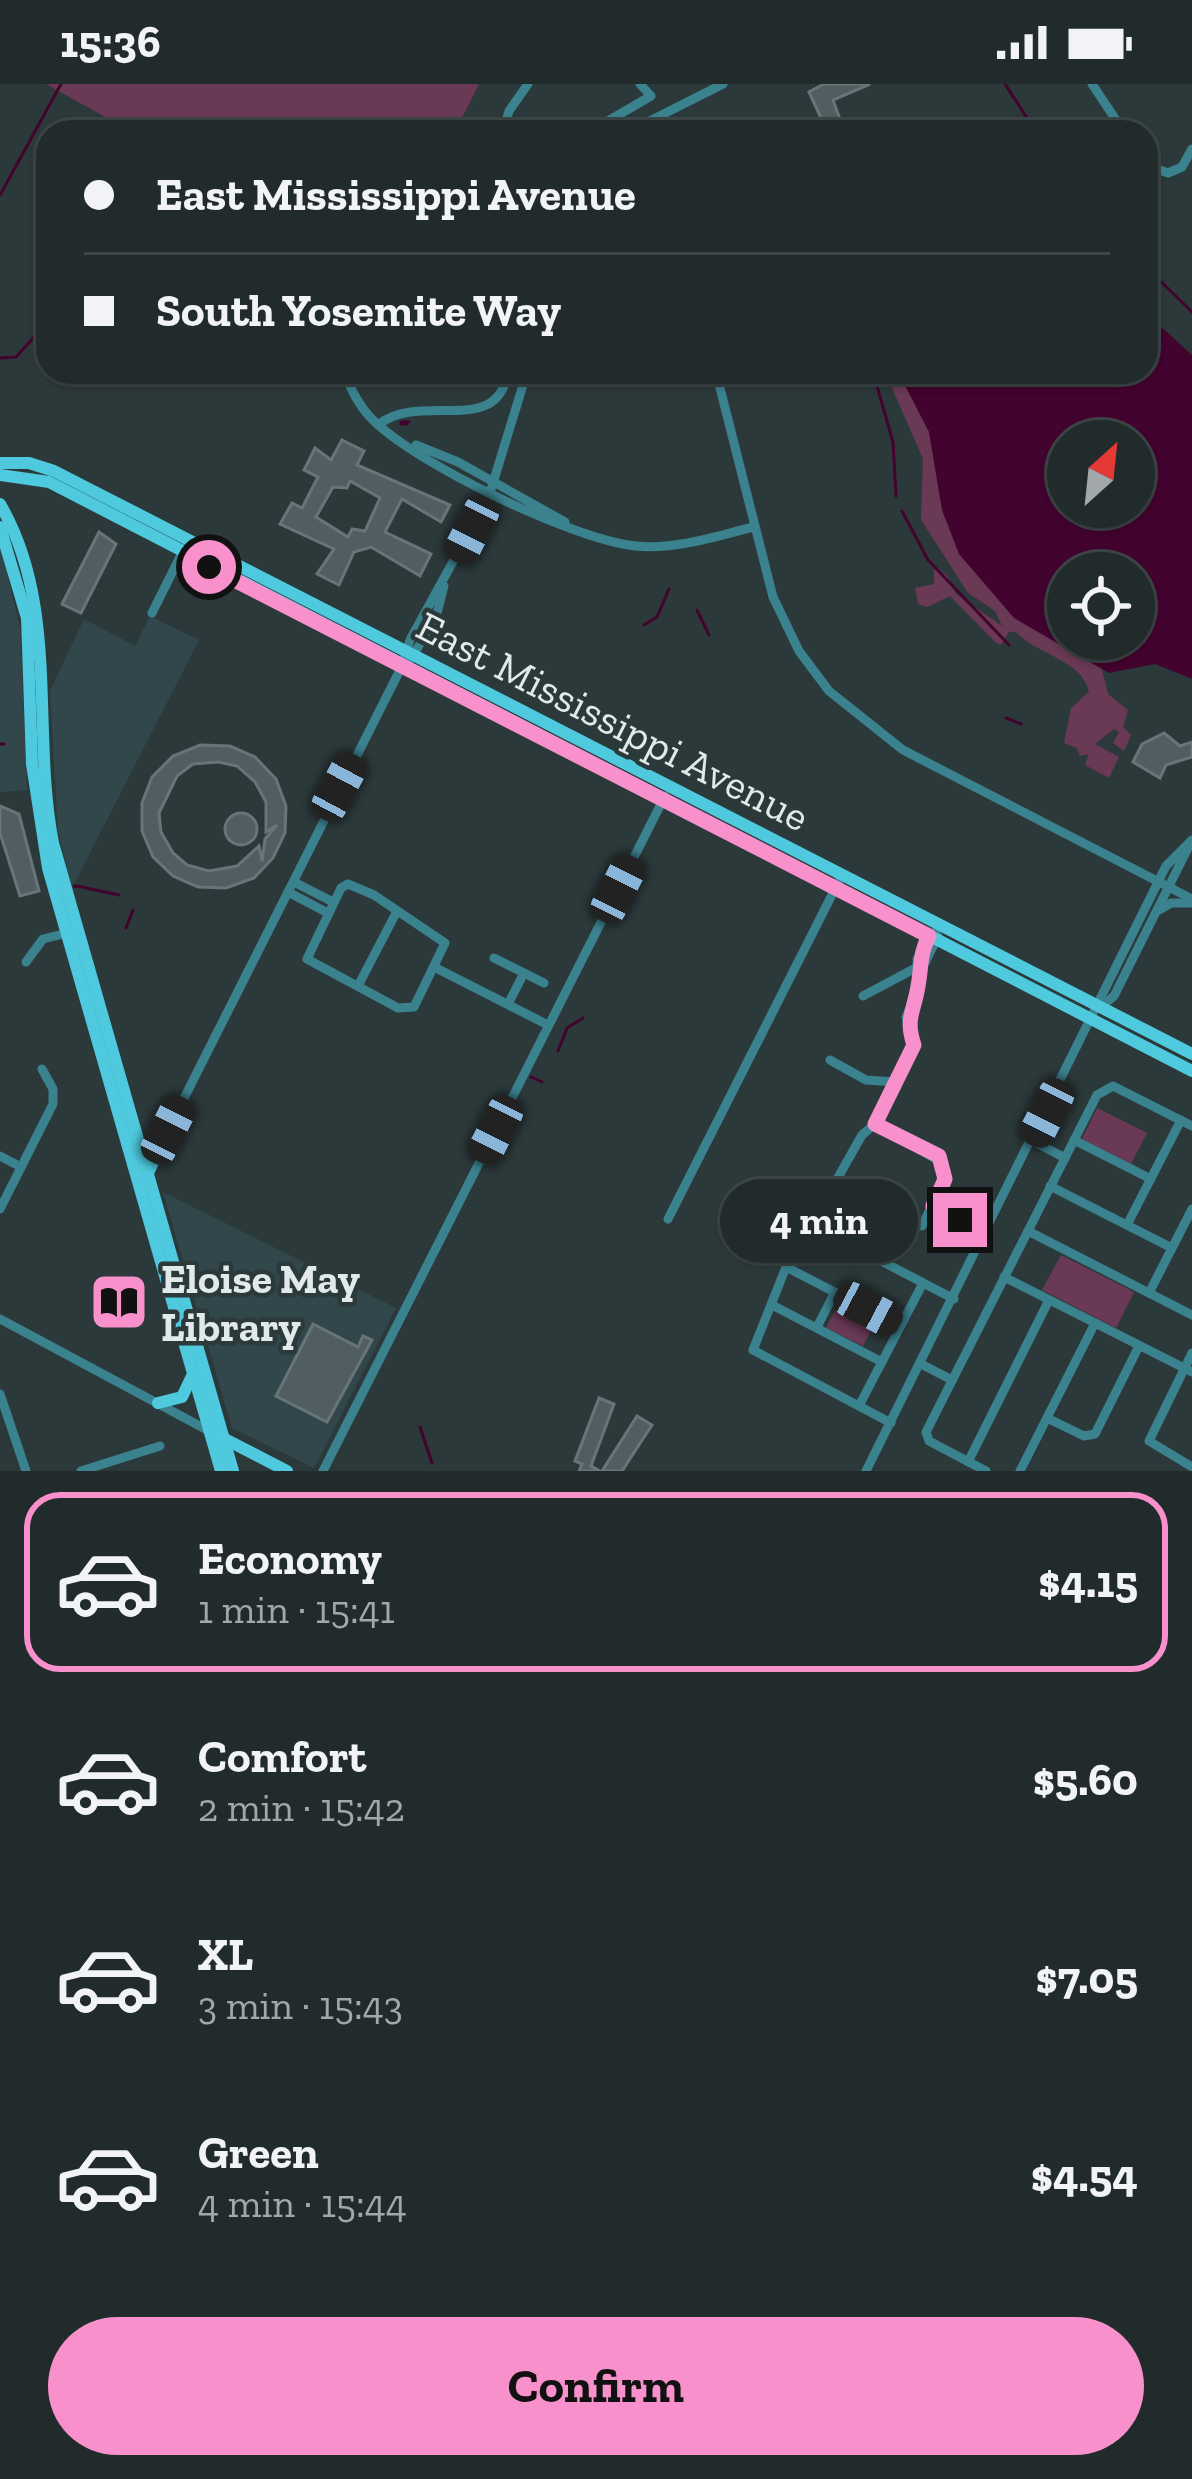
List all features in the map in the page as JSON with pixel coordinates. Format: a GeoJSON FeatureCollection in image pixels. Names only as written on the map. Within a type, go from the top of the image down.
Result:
{"type":"FeatureCollection","features":[{"type":"Feature","properties":{"kind":"main road","name":"East Mississippi Avenue"},"geometry":{"type":"LineString","coordinates":[[3,470],[43,479],[182,553],[407,658]]}},
{"type":"Feature","properties":{"kind":"main road","name":"East Mississippi Avenue"},"geometry":{"type":"LineString","coordinates":[[3,470],[54,471],[936,934],[1097,1014],[1192,1054]]}},
{"type":"Feature","properties":{"kind":"main road"},"geometry":{"type":"LineString","coordinates":[[0,504],[23,555],[36,604],[45,790],[70,934],[135,1133],[134,1151],[149,1182],[222,1438],[236,1471],[247,1460],[264,1459]]}},
{"type":"Feature","properties":{"kind":"main road"},"geometry":{"type":"LineString","coordinates":[[0,527],[25,607],[36,803],[221,1471]]}},
{"type":"Feature","properties":{"kind":"main road","name":"East Mississippi Avenue"},"geometry":{"type":"LineString","coordinates":[[1097,1014],[1192,1071]]}},
{"type":"Feature","properties":{"kind":"main road"},"geometry":{"type":"LineString","coordinates":[[135,1133],[152,1141],[165,1137]]}},
{"type":"Feature","properties":{"kind":"main road"},"geometry":{"type":"LineString","coordinates":[[134,1151],[165,1137]]}},
{"type":"Feature","properties":{"kind":"main road"},"geometry":{"type":"LineString","coordinates":[[149,1182],[152,1156],[165,1137]]}},
{"type":"Feature","properties":{"kind":"main road"},"geometry":{"type":"LineString","coordinates":[[158,1403],[182,1397],[192,1375]]}},
{"type":"Feature","properties":{"kind":"main road"},"geometry":{"type":"LineString","coordinates":[[208,1431],[287,1471]]}},
{"type":"Feature","properties":{"kind":"street"},"geometry":{"type":"LineString","coordinates":[[506,120],[528,84]]}},
{"type":"Feature","properties":{"kind":"street"},"geometry":{"type":"LineString","coordinates":[[610,120],[651,96],[640,84]]}},
{"type":"Feature","properties":{"kind":"street"},"geometry":{"type":"LineString","coordinates":[[652,120],[723,84]]}},
{"type":"Feature","properties":{"kind":"street"},"geometry":{"type":"LineString","coordinates":[[1092,84],[1116,120]]}},
{"type":"Feature","properties":{"kind":"street"},"geometry":{"type":"LineString","coordinates":[[1158,169],[1168,172],[1181,167],[1192,148]]}},
{"type":"Feature","properties":{"kind":"street"},"geometry":{"type":"LineString","coordinates":[[352,384],[378,425],[394,436],[572,527],[612,542],[648,547],[754,527]]}},
{"type":"Feature","properties":{"kind":"street"},"geometry":{"type":"LineString","coordinates":[[378,425],[419,407],[482,411],[501,397],[505,384]]}},
{"type":"Feature","properties":{"kind":"street"},"geometry":{"type":"LineString","coordinates":[[165,1137],[407,658],[436,617],[444,586],[493,487],[523,384]]}},
{"type":"Feature","properties":{"kind":"street"},"geometry":{"type":"LineString","coordinates":[[719,384],[770,589],[791,637],[818,677],[855,716],[898,747],[1192,901]]}},
{"type":"Feature","properties":{"kind":"street"},"geometry":{"type":"LineString","coordinates":[[152,613],[182,553]]}},
{"type":"Feature","properties":{"kind":"street"},"geometry":{"type":"LineString","coordinates":[[323,1471],[667,793]]}},
{"type":"Feature","properties":{"kind":"street"},"geometry":{"type":"LineString","coordinates":[[1150,911],[1169,887],[1192,840]]}},
{"type":"Feature","properties":{"kind":"street"},"geometry":{"type":"LineString","coordinates":[[866,1471],[1123,966],[1150,911],[1158,881],[1172,856],[1192,840]]}},
{"type":"Feature","properties":{"kind":"street"},"geometry":{"type":"LineString","coordinates":[[1132,867],[1150,911]]}},
{"type":"Feature","properties":{"kind":"street"},"geometry":{"type":"LineString","coordinates":[[668,1220],[839,882]]}},
{"type":"Feature","properties":{"kind":"street"},"geometry":{"type":"LineString","coordinates":[[348,884],[374,895],[445,943],[410,1010],[307,959],[330,908],[348,884]]}},
{"type":"Feature","properties":{"kind":"street"},"geometry":{"type":"LineString","coordinates":[[291,887],[330,908]]}},
{"type":"Feature","properties":{"kind":"street"},"geometry":{"type":"LineString","coordinates":[[1150,911],[1171,902],[1192,901]]}},
{"type":"Feature","properties":{"kind":"street"},"geometry":{"type":"LineString","coordinates":[[358,986],[396,913]]}},
{"type":"Feature","properties":{"kind":"street"},"geometry":{"type":"LineString","coordinates":[[1123,966],[1119,945],[1140,931]]}},
{"type":"Feature","properties":{"kind":"street"},"geometry":{"type":"LineString","coordinates":[[26,962],[38,944],[70,934]]}},
{"type":"Feature","properties":{"kind":"street"},"geometry":{"type":"LineString","coordinates":[[836,1181],[862,1135],[875,1124],[914,1045],[906,1018],[918,989],[917,959],[936,934]]}},
{"type":"Feature","properties":{"kind":"street"},"geometry":{"type":"LineString","coordinates":[[494,958],[544,983]]}},
{"type":"Feature","properties":{"kind":"street"},"geometry":{"type":"LineString","coordinates":[[863,996],[868,989],[919,967]]}},
{"type":"Feature","properties":{"kind":"street"},"geometry":{"type":"LineString","coordinates":[[436,968],[548,1025]]}},
{"type":"Feature","properties":{"kind":"street"},"geometry":{"type":"LineString","coordinates":[[508,1004],[524,973]]}},
{"type":"Feature","properties":{"kind":"street"},"geometry":{"type":"LineString","coordinates":[[830,1060],[866,1080],[896,1082]]}},
{"type":"Feature","properties":{"kind":"street"},"geometry":{"type":"LineString","coordinates":[[0,1209],[54,1100],[42,1069]]}},
{"type":"Feature","properties":{"kind":"street"},"geometry":{"type":"LineString","coordinates":[[986,1471],[927,1438],[1096,1095],[1111,1086],[1186,1123],[1127,1225]]}},
{"type":"Feature","properties":{"kind":"street"},"geometry":{"type":"LineString","coordinates":[[875,1124],[939,1156],[945,1179],[922,1226]]}},
{"type":"Feature","properties":{"kind":"street"},"geometry":{"type":"LineString","coordinates":[[1074,1140],[1151,1179]]}},
{"type":"Feature","properties":{"kind":"street"},"geometry":{"type":"LineString","coordinates":[[1033,1142],[1065,1158]]}},
{"type":"Feature","properties":{"kind":"street"},"geometry":{"type":"LineString","coordinates":[[0,1156],[22,1167]]}},
{"type":"Feature","properties":{"kind":"street"},"geometry":{"type":"LineString","coordinates":[[1050,1186],[1172,1248]]}},
{"type":"Feature","properties":{"kind":"street"},"geometry":{"type":"LineString","coordinates":[[933,1206],[987,1233]]}},
{"type":"Feature","properties":{"kind":"street"},"geometry":{"type":"LineString","coordinates":[[1149,1293],[1192,1209]]}},
{"type":"Feature","properties":{"kind":"street"},"geometry":{"type":"LineString","coordinates":[[891,1423],[755,1354],[754,1339],[790,1269],[799,1237],[813,1227],[954,1299]]}},
{"type":"Feature","properties":{"kind":"street"},"geometry":{"type":"LineString","coordinates":[[1028,1232],[1192,1315]]}},
{"type":"Feature","properties":{"kind":"street"},"geometry":{"type":"LineString","coordinates":[[790,1269],[900,1326]]}},
{"type":"Feature","properties":{"kind":"street"},"geometry":{"type":"LineString","coordinates":[[1004,1277],[1188,1370]]}},
{"type":"Feature","properties":{"kind":"street"},"geometry":{"type":"LineString","coordinates":[[859,1406],[923,1283]]}},
{"type":"Feature","properties":{"kind":"street"},"geometry":{"type":"LineString","coordinates":[[817,1327],[835,1292]]}},
{"type":"Feature","properties":{"kind":"street"},"geometry":{"type":"LineString","coordinates":[[968,1462],[1049,1300]]}},
{"type":"Feature","properties":{"kind":"street"},"geometry":{"type":"LineString","coordinates":[[772,1305],[883,1362]]}},
{"type":"Feature","properties":{"kind":"street"},"geometry":{"type":"LineString","coordinates":[[0,1319],[208,1431]]}},
{"type":"Feature","properties":{"kind":"street"},"geometry":{"type":"LineString","coordinates":[[1020,1471],[1095,1323]]}},
{"type":"Feature","properties":{"kind":"street"},"geometry":{"type":"LineString","coordinates":[[1047,1418],[1084,1436],[1095,1434],[1139,1346]]}},
{"type":"Feature","properties":{"kind":"street"},"geometry":{"type":"LineString","coordinates":[[1191,1465],[1150,1441],[1188,1370],[1192,1353]]}},
{"type":"Feature","properties":{"kind":"street"},"geometry":{"type":"LineString","coordinates":[[921,1364],[952,1380]]}},
{"type":"Feature","properties":{"kind":"street"},"geometry":{"type":"LineString","coordinates":[[0,1394],[26,1471]]}},
{"type":"Feature","properties":{"kind":"street"},"geometry":{"type":"LineString","coordinates":[[81,1471],[160,1446]]}},
{"type":"Feature","properties":{"kind":"shaded area"},"geometry":{"type":"Polygon","coordinates":[[[46,84],[479,84],[461,120],[110,120],[46,84]]]}},
{"type":"Feature","properties":{"kind":"shaded area"},"geometry":{"type":"Polygon","coordinates":[[[1158,324],[1192,355],[1192,679],[1155,664],[1109,673],[1087,660],[1155,660],[1155,552],[1047,552],[1047,637],[1014,618],[959,554],[942,510],[929,432],[904,384],[1158,384],[1158,324]]]}},
{"type":"Feature","properties":{"kind":"shaded area"},"geometry":{"type":"Polygon","coordinates":[[[890,384],[910,384],[1047,614],[1047,653],[1016,632],[1009,632],[1001,645],[995,642],[950,596],[927,607],[918,604],[915,588],[934,584],[934,566],[947,575],[956,594],[1002,626],[995,611],[968,593],[921,520],[923,459],[890,384]]]}},
{"type":"Feature","properties":{"kind":"shaded area"},"geometry":{"type":"Polygon","coordinates":[[[0,544],[20,628],[27,790],[0,792],[0,544]]]}},
{"type":"Feature","properties":{"kind":"shaded area"},"geometry":{"type":"Polygon","coordinates":[[[150,616],[199,640],[72,888],[58,831],[50,691],[84,619],[135,646],[150,616]]]}},
{"type":"Feature","properties":{"kind":"shaded area"},"geometry":{"type":"Polygon","coordinates":[[[1060,660],[1093,660],[1101,666],[1108,694],[1128,710],[1123,727],[1131,735],[1124,751],[1113,743],[1119,732],[1114,729],[1095,744],[1119,757],[1109,778],[1085,765],[1089,754],[1080,756],[1077,748],[1064,743],[1071,708],[1089,692],[1060,660]]]}},
{"type":"Feature","properties":{"kind":"shaded area"},"geometry":{"type":"Polygon","coordinates":[[[1097,1108],[1147,1133],[1131,1164],[1082,1139],[1097,1108]]]}},
{"type":"Feature","properties":{"kind":"shaded area"},"geometry":{"type":"Polygon","coordinates":[[[163,1192],[396,1308],[314,1468],[232,1428],[163,1192]]]}},
{"type":"Feature","properties":{"kind":"shaded area"},"geometry":{"type":"Polygon","coordinates":[[[1061,1255],[1134,1292],[1116,1328],[1042,1290],[1061,1255]]]}},
{"type":"Feature","properties":{"kind":"shaded area"},"geometry":{"type":"Polygon","coordinates":[[[839,1302],[876,1321],[863,1346],[826,1328],[839,1302]]]}},
{"type":"Feature","properties":{"kind":"building"},"geometry":{"type":"Polygon","coordinates":[[[824,84],[870,84],[833,100],[840,120],[822,120],[809,92],[824,84]]]}},
{"type":"Feature","properties":{"kind":"building"},"geometry":{"type":"Polygon","coordinates":[[[342,440],[364,451],[357,465],[450,505],[441,522],[402,499],[385,532],[431,554],[420,576],[371,547],[354,552],[339,585],[317,574],[334,549],[280,524],[292,503],[302,508],[318,477],[304,470],[315,448],[331,460],[342,440]],[[350,481],[347,488],[333,487],[316,517],[348,537],[352,529],[365,531],[380,498],[350,481]]]}},
{"type":"Feature","properties":{"kind":"building"},"geometry":{"type":"Polygon","coordinates":[[[99,532],[116,544],[81,613],[62,604],[99,532]]]}},
{"type":"Feature","properties":{"kind":"building"},"geometry":{"type":"Polygon","coordinates":[[[1164,733],[1180,746],[1192,742],[1192,757],[1166,765],[1160,778],[1133,762],[1142,744],[1164,733]]]}},
{"type":"Feature","properties":{"kind":"building"},"geometry":{"type":"Polygon","coordinates":[[[200,745],[230,746],[255,757],[276,779],[286,806],[285,833],[273,858],[254,878],[226,888],[198,887],[173,876],[153,857],[142,831],[142,803],[152,777],[173,756],[200,745]],[[193,764],[177,776],[159,813],[161,832],[187,865],[209,871],[237,866],[259,846],[262,861],[265,839],[277,825],[266,832],[266,802],[255,782],[237,766],[193,764]]]}},
{"type":"Feature","properties":{"kind":"building"},"geometry":{"type":"Polygon","coordinates":[[[0,806],[19,814],[39,891],[20,896],[0,833],[0,806]]]}},
{"type":"Feature","properties":{"kind":"building"},"geometry":{"type":"Polygon","coordinates":[[[241,813],[252,818],[257,829],[252,840],[241,845],[230,840],[225,829],[230,818],[241,813]]]}},
{"type":"Feature","properties":{"kind":"building"},"geometry":{"type":"Polygon","coordinates":[[[313,1324],[358,1347],[363,1336],[372,1340],[327,1422],[276,1396],[313,1324]]]}},
{"type":"Feature","properties":{"kind":"building"},"geometry":{"type":"Polygon","coordinates":[[[599,1398],[614,1404],[591,1466],[600,1471],[579,1471],[582,1464],[575,1461],[599,1398]]]}},
{"type":"Feature","properties":{"kind":"building"},"geometry":{"type":"Polygon","coordinates":[[[637,1416],[652,1425],[622,1471],[602,1471],[637,1416]]]}},
{"type":"Feature","properties":{"kind":"waterway"},"geometry":{"type":"LineString","coordinates":[[41,120],[61,84]]}},
{"type":"Feature","properties":{"kind":"waterway"},"geometry":{"type":"LineString","coordinates":[[1005,84],[1028,120]]}},
{"type":"Feature","properties":{"kind":"waterway"},"geometry":{"type":"LineString","coordinates":[[0,195],[36,129]]}},
{"type":"Feature","properties":{"kind":"waterway"},"geometry":{"type":"LineString","coordinates":[[1158,279],[1192,312]]}},
{"type":"Feature","properties":{"kind":"waterway"},"geometry":{"type":"LineString","coordinates":[[0,358],[16,357],[35,336]]}},
{"type":"Feature","properties":{"kind":"waterway"},"geometry":{"type":"LineString","coordinates":[[73,386],[78,384]]}},
{"type":"Feature","properties":{"kind":"waterway"},"geometry":{"type":"LineString","coordinates":[[876,384],[893,442],[896,496]]}},
{"type":"Feature","properties":{"kind":"waterway"},"geometry":{"type":"LineString","coordinates":[[401,422],[409,422]]}},
{"type":"Feature","properties":{"kind":"waterway"},"geometry":{"type":"LineString","coordinates":[[401,424],[407,424]]}},
{"type":"Feature","properties":{"kind":"waterway"},"geometry":{"type":"LineString","coordinates":[[902,511],[928,560],[1009,645]]}},
{"type":"Feature","properties":{"kind":"waterway"},"geometry":{"type":"LineString","coordinates":[[644,625],[657,617],[669,589]]}},
{"type":"Feature","properties":{"kind":"waterway"},"geometry":{"type":"LineString","coordinates":[[697,610],[709,635]]}},
{"type":"Feature","properties":{"kind":"waterway"},"geometry":{"type":"LineString","coordinates":[[1006,718],[1021,724]]}},
{"type":"Feature","properties":{"kind":"waterway"},"geometry":{"type":"LineString","coordinates":[[74,886],[84,887]]}},
{"type":"Feature","properties":{"kind":"waterway"},"geometry":{"type":"LineString","coordinates":[[86,888],[119,895]]}},
{"type":"Feature","properties":{"kind":"waterway"},"geometry":{"type":"LineString","coordinates":[[126,928],[133,910]]}},
{"type":"Feature","properties":{"kind":"waterway"},"geometry":{"type":"LineString","coordinates":[[558,1051],[567,1028],[583,1018]]}},
{"type":"Feature","properties":{"kind":"waterway"},"geometry":{"type":"LineString","coordinates":[[531,1077],[542,1082]]}},
{"type":"Feature","properties":{"kind":"waterway"},"geometry":{"type":"LineString","coordinates":[[420,1427],[432,1463]]}},
{"type":"Feature","properties":{"kind":"place","name":"Eloise May Library"},"geometry":{"type":"Point","coordinates":[119,1302]}},
{"type":"Feature","properties":{"kind":"route"},"geometry":{"type":"LineString","coordinates":[[209,567],[929,936],[917,959],[918,989],[906,1018],[914,1045],[875,1124],[939,1156],[945,1179],[933,1206],[960,1220]]}}]}
